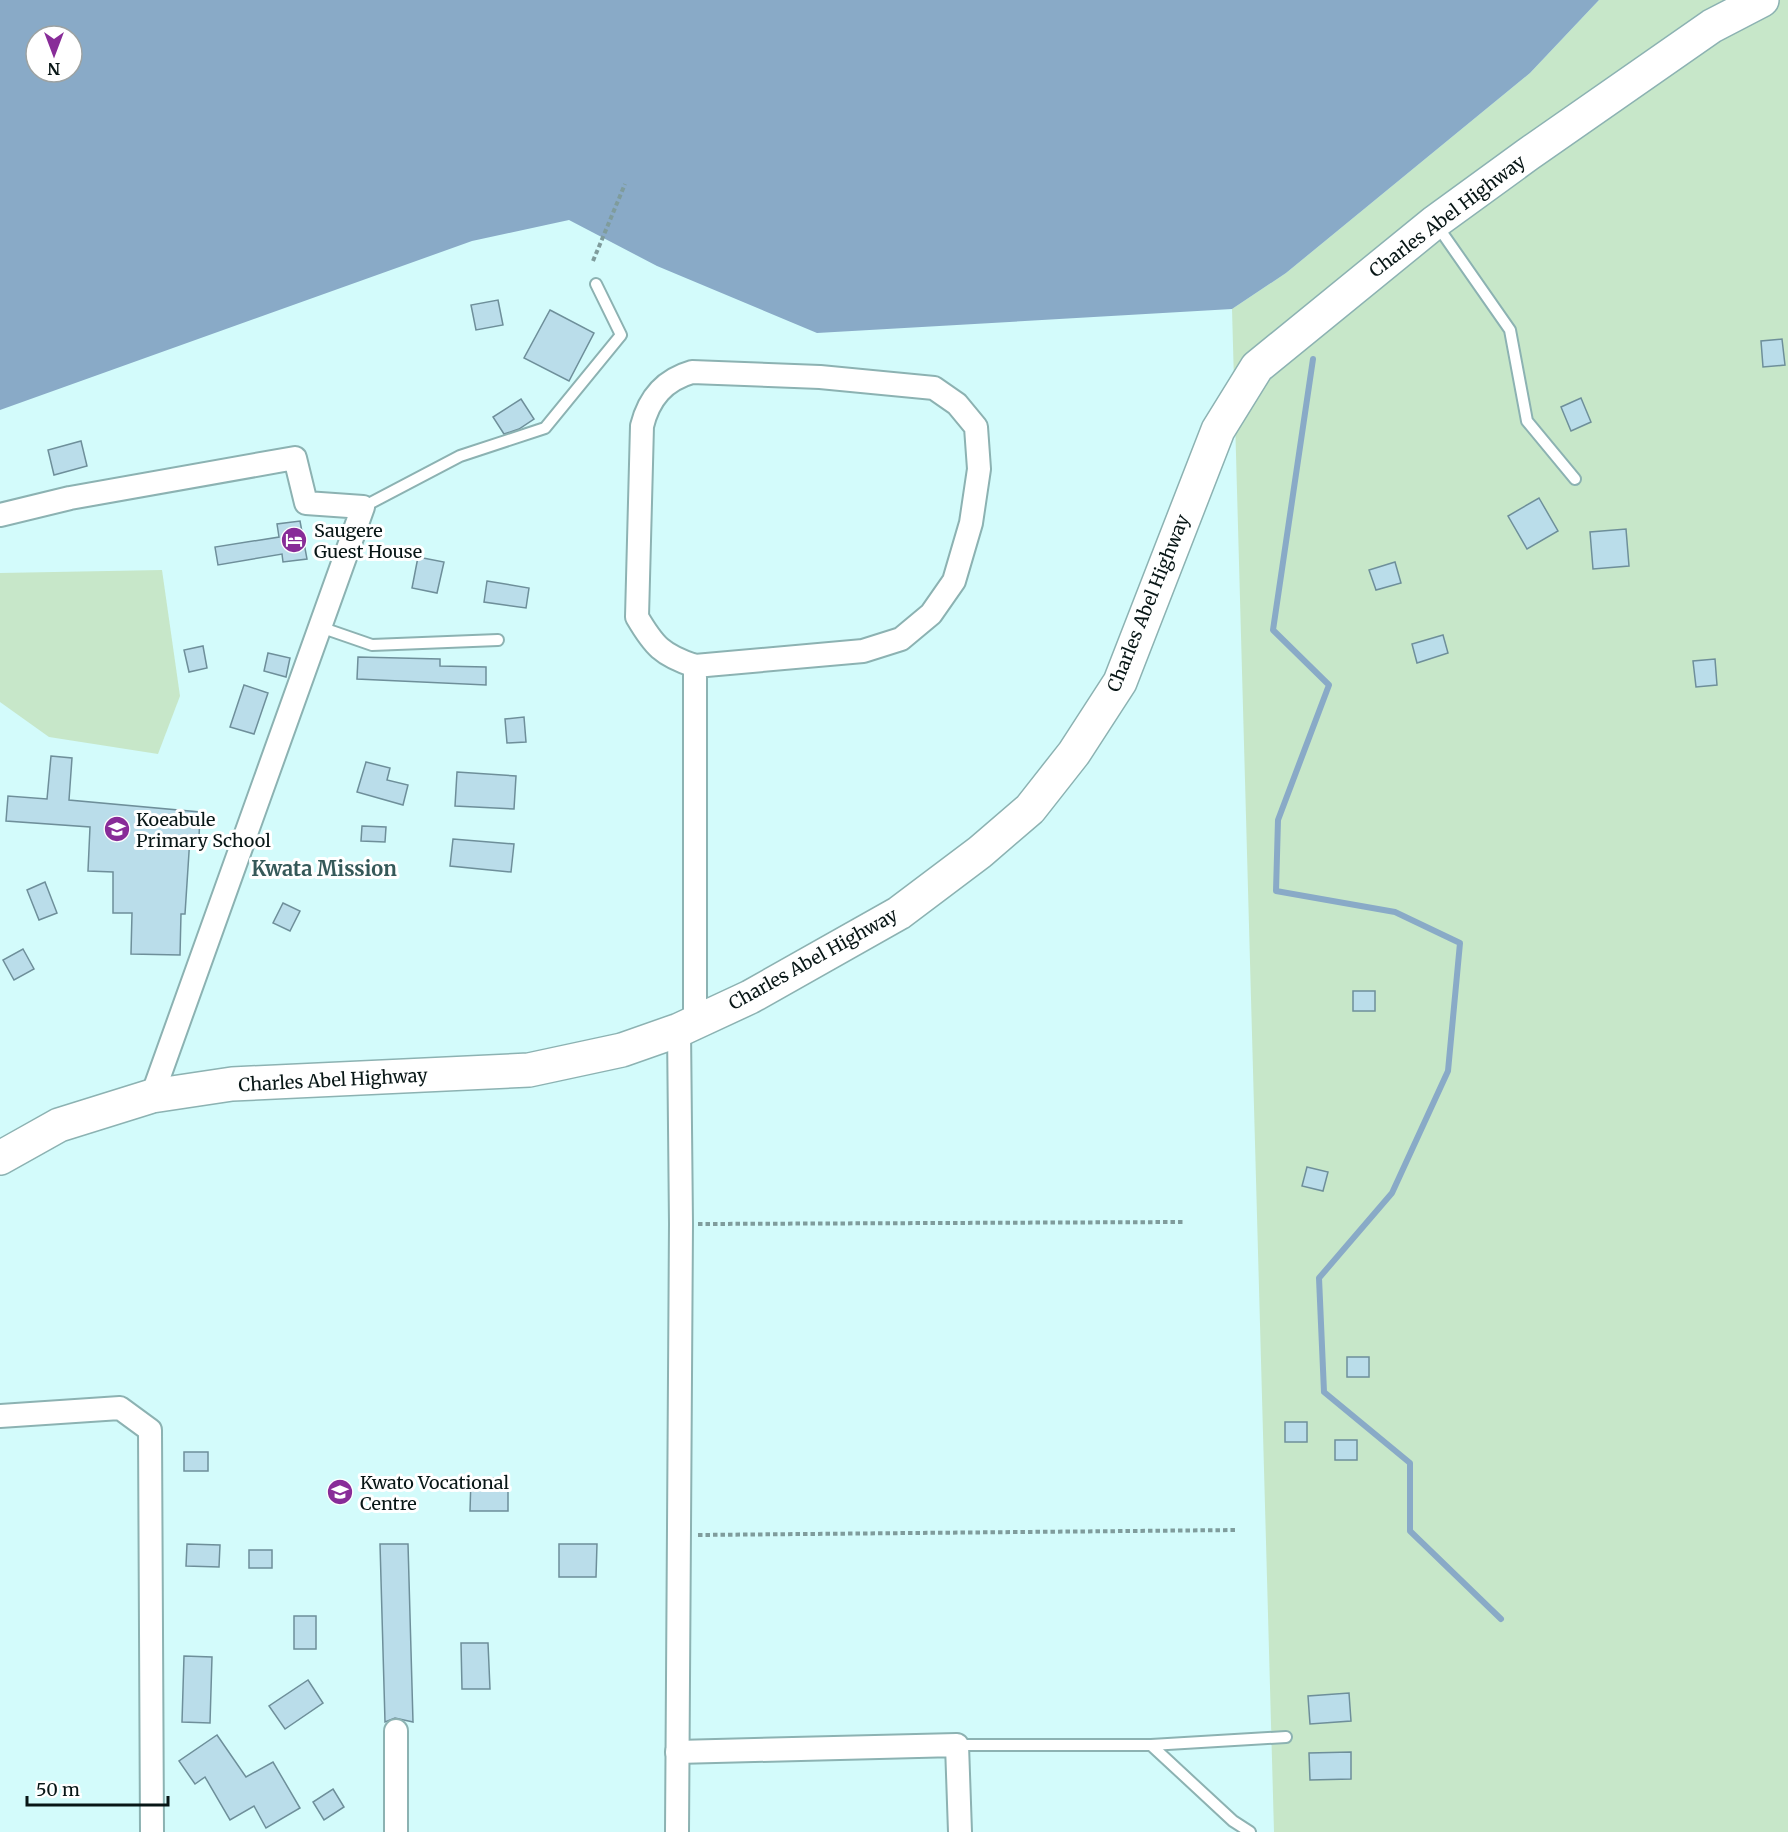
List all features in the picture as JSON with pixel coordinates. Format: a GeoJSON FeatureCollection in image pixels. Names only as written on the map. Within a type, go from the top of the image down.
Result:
{"type":"FeatureCollection","features":[{"type":"Feature","properties":{"kind":"main road","name":"Charles Abel Highway"},"geometry":{"type":"LineString","coordinates":[[0,1158],[59,1125],[152,1096],[232,1084],[529,1070],[622,1050],[687,1026],[750,997],[899,913],[980,852],[1030,809],[1074,753],[1120,682],[1218,430],[1257,368],[1435,222],[1527,154],[1713,26],[1762,0]]}},
{"type":"Feature","properties":{"kind":"street"},"geometry":{"type":"LineString","coordinates":[[692,372],[820,377],[934,388],[957,404],[976,427],[979,469],[971,524],[954,581],[931,614],[901,639],[863,651],[695,666],[671,658],[652,643],[637,617],[642,426],[646,407],[656,393],[677,376],[692,372]]}},
{"type":"Feature","properties":{"kind":"street"},"geometry":{"type":"LineString","coordinates":[[0,515],[70,498],[296,458],[306,503],[363,507],[152,1096]]}},
{"type":"Feature","properties":{"kind":"street"},"geometry":{"type":"LineString","coordinates":[[677,1832],[681,1224],[695,666]]}},
{"type":"Feature","properties":{"kind":"street"},"geometry":{"type":"LineString","coordinates":[[0,1416],[120,1408],[150,1430],[152,1832]]}},
{"type":"Feature","properties":{"kind":"street"},"geometry":{"type":"LineString","coordinates":[[396,1731],[396,1832]]}},
{"type":"Feature","properties":{"kind":"street"},"geometry":{"type":"LineString","coordinates":[[677,1752],[957,1745],[960,1832]]}},
{"type":"Feature","properties":{"kind":"lane"},"geometry":{"type":"LineString","coordinates":[[1435,222],[1510,330],[1527,421],[1575,479]]}},
{"type":"Feature","properties":{"kind":"lane"},"geometry":{"type":"LineString","coordinates":[[363,507],[460,456],[544,428],[621,335],[596,284]]}},
{"type":"Feature","properties":{"kind":"lane"},"geometry":{"type":"LineString","coordinates":[[320,627],[372,645],[498,640]]}},
{"type":"Feature","properties":{"kind":"lane"},"geometry":{"type":"LineString","coordinates":[[957,1745],[1151,1745],[1286,1737]]}},
{"type":"Feature","properties":{"kind":"lane"},"geometry":{"type":"LineString","coordinates":[[1151,1745],[1233,1821],[1250,1832]]}},
{"type":"Feature","properties":{"kind":"path"},"geometry":{"type":"LineString","coordinates":[[593,261],[625,184]]}},
{"type":"Feature","properties":{"kind":"path"},"geometry":{"type":"LineString","coordinates":[[681,1224],[1184,1222]]}},
{"type":"Feature","properties":{"kind":"path"},"geometry":{"type":"LineString","coordinates":[[680,1535],[1237,1530]]}},
{"type":"Feature","properties":{"kind":"green space"},"geometry":{"type":"Polygon","coordinates":[[[1599,0],[1788,0],[1788,1832],[1274,1832],[1232,309],[1286,273],[1530,73],[1599,0]]]}},
{"type":"Feature","properties":{"kind":"green space"},"geometry":{"type":"Polygon","coordinates":[[[162,570],[180,696],[158,754],[49,737],[0,702],[0,573],[162,570]]]}},
{"type":"Feature","properties":{"kind":"water"},"geometry":{"type":"Polygon","coordinates":[[[0,0],[1599,0],[1530,73],[1286,273],[1232,309],[817,333],[657,266],[569,220],[472,241],[0,410],[0,0]]]}},
{"type":"Feature","properties":{"kind":"building"},"geometry":{"type":"Polygon","coordinates":[[[498,300],[503,325],[476,330],[471,305],[498,300]]]}},
{"type":"Feature","properties":{"kind":"building"},"geometry":{"type":"Polygon","coordinates":[[[550,310],[594,333],[569,381],[524,358],[550,310]]]}},
{"type":"Feature","properties":{"kind":"building"},"geometry":{"type":"Polygon","coordinates":[[[1782,339],[1785,365],[1763,367],[1761,341],[1782,339]]]}},
{"type":"Feature","properties":{"kind":"building"},"geometry":{"type":"Polygon","coordinates":[[[1581,398],[1591,422],[1571,431],[1561,407],[1581,398]]]}},
{"type":"Feature","properties":{"kind":"building"},"geometry":{"type":"Polygon","coordinates":[[[521,399],[534,419],[519,429],[504,434],[493,417],[521,399]]]}},
{"type":"Feature","properties":{"kind":"building"},"geometry":{"type":"Polygon","coordinates":[[[81,441],[87,466],[54,475],[48,450],[81,441]]]}},
{"type":"Feature","properties":{"kind":"building"},"geometry":{"type":"Polygon","coordinates":[[[1539,498],[1558,531],[1527,549],[1508,516],[1539,498]]]}},
{"type":"Feature","properties":{"kind":"building"},"geometry":{"type":"Polygon","coordinates":[[[300,521],[307,559],[283,562],[282,554],[218,565],[215,547],[279,537],[277,524],[300,521]]]}},
{"type":"Feature","properties":{"kind":"building"},"geometry":{"type":"Polygon","coordinates":[[[1626,529],[1629,566],[1593,569],[1590,532],[1626,529]]]}},
{"type":"Feature","properties":{"kind":"building"},"geometry":{"type":"Polygon","coordinates":[[[418,557],[444,562],[437,593],[412,588],[418,557]]]}},
{"type":"Feature","properties":{"kind":"building"},"geometry":{"type":"Polygon","coordinates":[[[1395,562],[1401,583],[1376,590],[1369,570],[1395,562]]]}},
{"type":"Feature","properties":{"kind":"building"},"geometry":{"type":"Polygon","coordinates":[[[487,581],[529,588],[526,608],[484,602],[487,581]]]}},
{"type":"Feature","properties":{"kind":"building"},"geometry":{"type":"Polygon","coordinates":[[[1443,635],[1448,653],[1417,663],[1412,644],[1443,635]]]}},
{"type":"Feature","properties":{"kind":"building"},"geometry":{"type":"Polygon","coordinates":[[[203,646],[207,668],[189,672],[184,650],[203,646]]]}},
{"type":"Feature","properties":{"kind":"building"},"geometry":{"type":"Polygon","coordinates":[[[268,653],[290,658],[286,677],[264,671],[268,653]]]}},
{"type":"Feature","properties":{"kind":"building"},"geometry":{"type":"Polygon","coordinates":[[[358,657],[440,659],[440,666],[486,667],[486,685],[357,679],[358,657]]]}},
{"type":"Feature","properties":{"kind":"building"},"geometry":{"type":"Polygon","coordinates":[[[1715,659],[1717,685],[1696,687],[1693,661],[1715,659]]]}},
{"type":"Feature","properties":{"kind":"building"},"geometry":{"type":"Polygon","coordinates":[[[244,685],[268,693],[254,734],[230,727],[244,685]]]}},
{"type":"Feature","properties":{"kind":"building"},"geometry":{"type":"Polygon","coordinates":[[[524,717],[526,742],[507,743],[505,719],[524,717]]]}},
{"type":"Feature","properties":{"kind":"building"},"geometry":{"type":"Polygon","coordinates":[[[51,756],[72,758],[69,800],[200,812],[199,838],[190,837],[185,914],[181,914],[180,955],[131,954],[132,913],[113,913],[113,872],[88,871],[90,827],[6,821],[8,796],[47,799],[51,756]]]}},
{"type":"Feature","properties":{"kind":"building"},"geometry":{"type":"Polygon","coordinates":[[[366,762],[390,768],[387,780],[408,785],[403,805],[357,792],[366,762]]]}},
{"type":"Feature","properties":{"kind":"building"},"geometry":{"type":"Polygon","coordinates":[[[457,772],[516,776],[514,809],[455,806],[457,772]]]}},
{"type":"Feature","properties":{"kind":"building"},"geometry":{"type":"Polygon","coordinates":[[[362,826],[386,827],[385,842],[361,841],[362,826]]]}},
{"type":"Feature","properties":{"kind":"building"},"geometry":{"type":"Polygon","coordinates":[[[453,839],[514,844],[511,872],[450,866],[453,839]]]}},
{"type":"Feature","properties":{"kind":"building"},"geometry":{"type":"Polygon","coordinates":[[[45,882],[57,913],[39,920],[27,890],[45,882]]]}},
{"type":"Feature","properties":{"kind":"building"},"geometry":{"type":"Polygon","coordinates":[[[283,903],[300,911],[290,931],[273,923],[283,903]]]}},
{"type":"Feature","properties":{"kind":"building"},"geometry":{"type":"Polygon","coordinates":[[[23,949],[34,969],[14,980],[3,960],[23,949]]]}},
{"type":"Feature","properties":{"kind":"building"},"geometry":{"type":"Polygon","coordinates":[[[1353,991],[1375,991],[1375,1011],[1353,1011],[1353,991]]]}},
{"type":"Feature","properties":{"kind":"building"},"geometry":{"type":"Polygon","coordinates":[[[1307,1167],[1328,1172],[1323,1191],[1302,1186],[1307,1167]]]}},
{"type":"Feature","properties":{"kind":"building"},"geometry":{"type":"Polygon","coordinates":[[[1347,1357],[1369,1357],[1369,1377],[1347,1377],[1347,1357]]]}},
{"type":"Feature","properties":{"kind":"building"},"geometry":{"type":"Polygon","coordinates":[[[1285,1422],[1307,1422],[1307,1442],[1285,1442],[1285,1422]]]}},
{"type":"Feature","properties":{"kind":"building"},"geometry":{"type":"Polygon","coordinates":[[[1335,1440],[1357,1440],[1357,1460],[1335,1460],[1335,1440]]]}},
{"type":"Feature","properties":{"kind":"building"},"geometry":{"type":"Polygon","coordinates":[[[184,1452],[208,1452],[208,1471],[184,1471],[184,1452]]]}},
{"type":"Feature","properties":{"kind":"building"},"geometry":{"type":"Polygon","coordinates":[[[471,1478],[508,1478],[508,1511],[470,1511],[471,1478]]]}},
{"type":"Feature","properties":{"kind":"building"},"geometry":{"type":"Polygon","coordinates":[[[187,1544],[220,1545],[219,1567],[186,1566],[187,1544]]]}},
{"type":"Feature","properties":{"kind":"building"},"geometry":{"type":"Polygon","coordinates":[[[380,1544],[408,1544],[413,1722],[395,1718],[385,1722],[380,1544]]]}},
{"type":"Feature","properties":{"kind":"building"},"geometry":{"type":"Polygon","coordinates":[[[559,1544],[597,1544],[596,1577],[559,1577],[559,1544]]]}},
{"type":"Feature","properties":{"kind":"building"},"geometry":{"type":"Polygon","coordinates":[[[249,1550],[272,1550],[272,1568],[249,1568],[249,1550]]]}},
{"type":"Feature","properties":{"kind":"building"},"geometry":{"type":"Polygon","coordinates":[[[294,1616],[316,1616],[316,1649],[294,1649],[294,1616]]]}},
{"type":"Feature","properties":{"kind":"building"},"geometry":{"type":"Polygon","coordinates":[[[461,1643],[488,1643],[490,1689],[462,1689],[461,1643]]]}},
{"type":"Feature","properties":{"kind":"building"},"geometry":{"type":"Polygon","coordinates":[[[184,1656],[212,1657],[210,1723],[182,1722],[184,1656]]]}},
{"type":"Feature","properties":{"kind":"building"},"geometry":{"type":"Polygon","coordinates":[[[308,1680],[323,1703],[285,1729],[269,1706],[308,1680]]]}},
{"type":"Feature","properties":{"kind":"building"},"geometry":{"type":"Polygon","coordinates":[[[1349,1693],[1351,1721],[1310,1724],[1308,1696],[1349,1693]]]}},
{"type":"Feature","properties":{"kind":"building"},"geometry":{"type":"Polygon","coordinates":[[[217,1735],[246,1777],[273,1762],[300,1808],[266,1828],[254,1806],[230,1820],[205,1777],[195,1784],[179,1761],[217,1735]]]}},
{"type":"Feature","properties":{"kind":"building"},"geometry":{"type":"Polygon","coordinates":[[[1351,1752],[1351,1779],[1310,1780],[1309,1753],[1351,1752]]]}},
{"type":"Feature","properties":{"kind":"building"},"geometry":{"type":"Polygon","coordinates":[[[333,1789],[344,1807],[324,1820],[313,1802],[333,1789]]]}},
{"type":"Feature","properties":{"kind":"waterway"},"geometry":{"type":"LineString","coordinates":[[1313,359],[1273,630],[1329,685],[1278,820],[1276,891],[1395,912],[1460,943],[1448,1071],[1392,1193],[1319,1278],[1324,1392],[1410,1463],[1410,1531],[1501,1619]]}},
{"type":"Feature","properties":{"kind":"place","name":"Saugere Guest House"},"geometry":{"type":"Point","coordinates":[294,540]}},
{"type":"Feature","properties":{"kind":"place","name":"Koeabule Primary School"},"geometry":{"type":"Point","coordinates":[117,829]}},
{"type":"Feature","properties":{"kind":"place","name":"Kwato Vocational Centre"},"geometry":{"type":"Point","coordinates":[340,1492]}},
{"type":"Feature","properties":{"kind":"district","name":"Kwata Mission"},"geometry":{"type":"Point","coordinates":[324,868]}}]}
